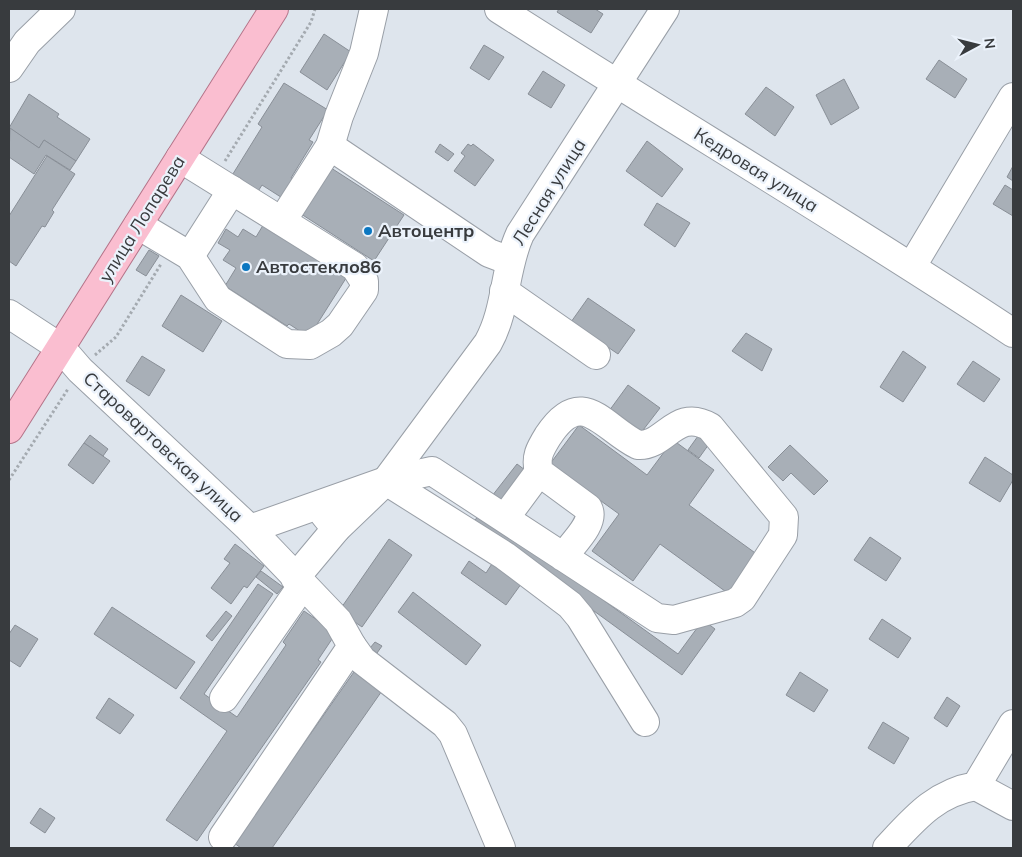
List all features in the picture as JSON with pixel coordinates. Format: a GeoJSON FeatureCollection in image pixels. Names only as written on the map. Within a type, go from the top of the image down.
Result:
{"type":"FeatureCollection","features":[{"type":"Feature","properties":{"kind":"main road","name":"улица Лопарева"},"geometry":{"type":"LineString","coordinates":[[9,429],[274,9]]}},
{"type":"Feature","properties":{"kind":"street"},"geometry":{"type":"LineString","coordinates":[[9,68],[27,42],[61,9]]}},
{"type":"Feature","properties":{"kind":"street"},"geometry":{"type":"LineString","coordinates":[[282,221],[330,146],[338,116],[364,53],[374,9]]}},
{"type":"Feature","properties":{"kind":"street","name":"Кедровая улица"},"geometry":{"type":"LineString","coordinates":[[499,9],[912,266],[1013,333]]}},
{"type":"Feature","properties":{"kind":"street","name":"Лесная улица"},"geometry":{"type":"LineString","coordinates":[[224,698],[299,582],[336,529],[386,481],[488,343],[497,327],[510,262],[520,234],[665,9]]}},
{"type":"Feature","properties":{"kind":"street"},"geometry":{"type":"LineString","coordinates":[[912,266],[1013,97]]}},
{"type":"Feature","properties":{"kind":"street"},"geometry":{"type":"LineString","coordinates":[[330,146],[489,253],[510,262]]}},
{"type":"Feature","properties":{"kind":"street"},"geometry":{"type":"LineString","coordinates":[[138,225],[190,256],[218,299],[287,344],[310,346],[331,333],[340,325],[364,290],[364,281],[355,267],[180,158]]}},
{"type":"Feature","properties":{"kind":"street"},"geometry":{"type":"LineString","coordinates":[[190,256],[232,190]]}},
{"type":"Feature","properties":{"kind":"street"},"geometry":{"type":"LineString","coordinates":[[504,291],[596,356]]}},
{"type":"Feature","properties":{"kind":"street","name":"Старовартовская улица"},"geometry":{"type":"LineString","coordinates":[[10,318],[61,348],[87,376],[250,529],[386,481],[432,471],[657,618],[674,620],[734,603],[742,598],[783,535],[784,517],[710,427],[696,422],[680,424],[649,443],[638,445],[590,412],[579,411],[568,416],[552,430],[537,456],[539,472]]}},
{"type":"Feature","properties":{"kind":"street"},"geometry":{"type":"LineString","coordinates":[[505,518],[539,472],[588,508],[590,512],[588,523],[563,557]]}},
{"type":"Feature","properties":{"kind":"street"},"geometry":{"type":"LineString","coordinates":[[386,481],[505,556],[570,605],[580,617],[645,722]]}},
{"type":"Feature","properties":{"kind":"street"},"geometry":{"type":"LineString","coordinates":[[317,505],[336,529]]}},
{"type":"Feature","properties":{"kind":"street"},"geometry":{"type":"LineString","coordinates":[[250,529],[338,621],[362,660],[445,724],[453,734],[501,848]]}},
{"type":"Feature","properties":{"kind":"street"},"geometry":{"type":"LineString","coordinates":[[223,837],[352,646]]}},
{"type":"Feature","properties":{"kind":"street"},"geometry":{"type":"LineString","coordinates":[[976,786],[1013,724]]}},
{"type":"Feature","properties":{"kind":"street"},"geometry":{"type":"LineString","coordinates":[[887,848],[913,820],[939,798],[958,789],[976,786],[1013,806]]}},
{"type":"Feature","properties":{"kind":"building"},"geometry":{"type":"Polygon","coordinates":[[[559,9],[595,9],[603,14],[591,33],[557,12],[559,9]]]}},
{"type":"Feature","properties":{"kind":"building"},"geometry":{"type":"Polygon","coordinates":[[[324,34],[351,52],[327,90],[300,72],[324,34]]]}},
{"type":"Feature","properties":{"kind":"building"},"geometry":{"type":"Polygon","coordinates":[[[484,45],[504,57],[489,80],[470,68],[484,45]]]}},
{"type":"Feature","properties":{"kind":"building"},"geometry":{"type":"Polygon","coordinates":[[[939,60],[967,79],[955,98],[926,79],[939,60]]]}},
{"type":"Feature","properties":{"kind":"building"},"geometry":{"type":"Polygon","coordinates":[[[543,71],[565,85],[551,108],[528,94],[543,71]]]}},
{"type":"Feature","properties":{"kind":"building"},"geometry":{"type":"Polygon","coordinates":[[[844,79],[859,108],[831,125],[816,95],[844,79]]]}},
{"type":"Feature","properties":{"kind":"building"},"geometry":{"type":"Polygon","coordinates":[[[284,83],[328,110],[309,140],[313,142],[291,178],[298,183],[287,201],[262,185],[257,193],[231,177],[262,127],[258,124],[284,83]]]}},
{"type":"Feature","properties":{"kind":"building"},"geometry":{"type":"Polygon","coordinates":[[[766,87],[794,107],[775,136],[745,114],[766,87]]]}},
{"type":"Feature","properties":{"kind":"building"},"geometry":{"type":"Polygon","coordinates":[[[29,94],[59,114],[57,117],[90,139],[76,161],[44,140],[39,148],[9,128],[29,94]]]}},
{"type":"Feature","properties":{"kind":"building"},"geometry":{"type":"Polygon","coordinates":[[[10,128],[39,148],[44,140],[76,161],[70,170],[46,155],[34,174],[9,157],[10,128]]]}},
{"type":"Feature","properties":{"kind":"building"},"geometry":{"type":"Polygon","coordinates":[[[647,141],[683,169],[662,197],[626,171],[647,141]]]}},
{"type":"Feature","properties":{"kind":"building"},"geometry":{"type":"Polygon","coordinates":[[[440,144],[454,154],[448,161],[435,152],[440,144]]]}},
{"type":"Feature","properties":{"kind":"building"},"geometry":{"type":"Polygon","coordinates":[[[468,144],[471,146],[473,144],[494,160],[475,186],[454,171],[465,156],[461,153],[468,144]]]}},
{"type":"Feature","properties":{"kind":"building"},"geometry":{"type":"Polygon","coordinates":[[[47,156],[75,174],[52,210],[54,212],[45,227],[42,226],[16,266],[9,261],[9,216],[47,156]]]}},
{"type":"Feature","properties":{"kind":"building"},"geometry":{"type":"Polygon","coordinates":[[[328,166],[404,215],[374,261],[298,212],[328,166]]]}},
{"type":"Feature","properties":{"kind":"building"},"geometry":{"type":"Polygon","coordinates":[[[1013,166],[1013,181],[1007,177],[1013,166]]]}},
{"type":"Feature","properties":{"kind":"building"},"geometry":{"type":"Polygon","coordinates":[[[1005,185],[1013,190],[1013,216],[993,204],[1005,185]]]}},
{"type":"Feature","properties":{"kind":"building"},"geometry":{"type":"Polygon","coordinates":[[[657,203],[690,223],[675,247],[644,225],[657,203]]]}},
{"type":"Feature","properties":{"kind":"building"},"geometry":{"type":"Polygon","coordinates":[[[265,222],[348,275],[309,337],[289,324],[287,326],[225,286],[236,268],[223,260],[230,250],[218,243],[226,229],[238,237],[243,229],[256,237],[265,222]]]}},
{"type":"Feature","properties":{"kind":"building"},"geometry":{"type":"Polygon","coordinates":[[[149,250],[159,256],[146,276],[136,270],[149,250]]]}},
{"type":"Feature","properties":{"kind":"building"},"geometry":{"type":"Polygon","coordinates":[[[181,295],[222,321],[203,352],[162,326],[181,295]]]}},
{"type":"Feature","properties":{"kind":"building"},"geometry":{"type":"Polygon","coordinates":[[[588,298],[635,330],[618,354],[571,322],[588,298]]]}},
{"type":"Feature","properties":{"kind":"building"},"geometry":{"type":"Polygon","coordinates":[[[746,333],[772,349],[762,371],[732,351],[746,333]]]}},
{"type":"Feature","properties":{"kind":"building"},"geometry":{"type":"Polygon","coordinates":[[[903,351],[926,367],[903,402],[880,387],[903,351]]]}},
{"type":"Feature","properties":{"kind":"building"},"geometry":{"type":"Polygon","coordinates":[[[142,356],[165,370],[149,396],[126,381],[142,356]]]}},
{"type":"Feature","properties":{"kind":"building"},"geometry":{"type":"Polygon","coordinates":[[[973,361],[1000,379],[984,402],[957,384],[973,361]]]}},
{"type":"Feature","properties":{"kind":"building"},"geometry":{"type":"Polygon","coordinates":[[[628,385],[660,408],[640,434],[609,411],[628,385]]]}},
{"type":"Feature","properties":{"kind":"building"},"geometry":{"type":"Polygon","coordinates":[[[579,425],[647,475],[673,440],[714,470],[689,505],[758,555],[729,594],[660,544],[633,581],[592,551],[619,514],[550,464],[579,425]]]}},
{"type":"Feature","properties":{"kind":"building"},"geometry":{"type":"Polygon","coordinates":[[[90,435],[108,449],[103,456],[84,443],[90,435]]]}},
{"type":"Feature","properties":{"kind":"building"},"geometry":{"type":"Polygon","coordinates":[[[698,436],[709,444],[699,458],[688,450],[698,436]]]}},
{"type":"Feature","properties":{"kind":"building"},"geometry":{"type":"Polygon","coordinates":[[[84,443],[110,461],[93,484],[68,465],[84,443]]]}},
{"type":"Feature","properties":{"kind":"building"},"geometry":{"type":"Polygon","coordinates":[[[790,445],[828,481],[814,495],[791,473],[783,481],[768,467],[790,445]]]}},
{"type":"Feature","properties":{"kind":"building"},"geometry":{"type":"Polygon","coordinates":[[[985,457],[1013,475],[1013,480],[1000,502],[969,483],[985,457]]]}},
{"type":"Feature","properties":{"kind":"building"},"geometry":{"type":"Polygon","coordinates":[[[517,464],[529,473],[504,505],[492,496],[517,464]]]}},
{"type":"Feature","properties":{"kind":"building"},"geometry":{"type":"Polygon","coordinates":[[[481,512],[678,654],[703,620],[715,629],[682,675],[473,523],[481,512]]]}},
{"type":"Feature","properties":{"kind":"building"},"geometry":{"type":"Polygon","coordinates":[[[870,537],[901,558],[886,581],[854,560],[870,537]]]}},
{"type":"Feature","properties":{"kind":"building"},"geometry":{"type":"Polygon","coordinates":[[[389,539],[412,555],[362,627],[339,611],[389,539]]]}},
{"type":"Feature","properties":{"kind":"building"},"geometry":{"type":"Polygon","coordinates":[[[235,544],[264,566],[247,588],[244,586],[231,604],[211,588],[230,563],[224,559],[235,544]]]}},
{"type":"Feature","properties":{"kind":"building"},"geometry":{"type":"Polygon","coordinates":[[[495,559],[524,580],[506,605],[461,573],[469,561],[486,573],[495,559]]]}},
{"type":"Feature","properties":{"kind":"building"},"geometry":{"type":"Polygon","coordinates":[[[261,571],[283,587],[277,594],[256,577],[261,571]]]}},
{"type":"Feature","properties":{"kind":"building"},"geometry":{"type":"Polygon","coordinates":[[[258,584],[273,594],[204,694],[237,717],[286,645],[283,642],[304,611],[336,633],[318,660],[321,662],[197,841],[166,820],[227,731],[180,698],[258,584]]]}},
{"type":"Feature","properties":{"kind":"building"},"geometry":{"type":"Polygon","coordinates":[[[413,592],[481,645],[466,665],[398,612],[413,592]]]}},
{"type":"Feature","properties":{"kind":"building"},"geometry":{"type":"Polygon","coordinates":[[[112,607],[195,662],[176,689],[94,634],[112,607]]]}},
{"type":"Feature","properties":{"kind":"building"},"geometry":{"type":"Polygon","coordinates":[[[226,611],[232,616],[212,641],[206,636],[226,611]]]}},
{"type":"Feature","properties":{"kind":"building"},"geometry":{"type":"Polygon","coordinates":[[[882,619],[911,638],[898,658],[869,639],[882,619]]]}},
{"type":"Feature","properties":{"kind":"building"},"geometry":{"type":"Polygon","coordinates":[[[15,625],[38,639],[20,667],[9,660],[9,634],[15,625]]]}},
{"type":"Feature","properties":{"kind":"building"},"geometry":{"type":"Polygon","coordinates":[[[375,642],[382,646],[377,653],[370,648],[375,642]]]}},
{"type":"Feature","properties":{"kind":"building"},"geometry":{"type":"Polygon","coordinates":[[[356,669],[384,688],[272,848],[241,848],[234,843],[356,669]]]}},
{"type":"Feature","properties":{"kind":"building"},"geometry":{"type":"Polygon","coordinates":[[[800,672],[828,690],[814,712],[786,695],[800,672]]]}},
{"type":"Feature","properties":{"kind":"building"},"geometry":{"type":"Polygon","coordinates":[[[947,697],[960,706],[947,727],[934,718],[947,697]]]}},
{"type":"Feature","properties":{"kind":"building"},"geometry":{"type":"Polygon","coordinates":[[[109,698],[134,715],[120,734],[96,718],[109,698]]]}},
{"type":"Feature","properties":{"kind":"building"},"geometry":{"type":"Polygon","coordinates":[[[883,722],[909,738],[894,764],[868,748],[883,722]]]}},
{"type":"Feature","properties":{"kind":"building"},"geometry":{"type":"Polygon","coordinates":[[[40,808],[55,818],[45,833],[30,823],[40,808]]]}},
{"type":"Feature","properties":{"kind":"place","name":"Автоцентр"},"geometry":{"type":"Point","coordinates":[368,231]}},
{"type":"Feature","properties":{"kind":"place","name":"Автостекло86"},"geometry":{"type":"Point","coordinates":[246,267]}}]}
